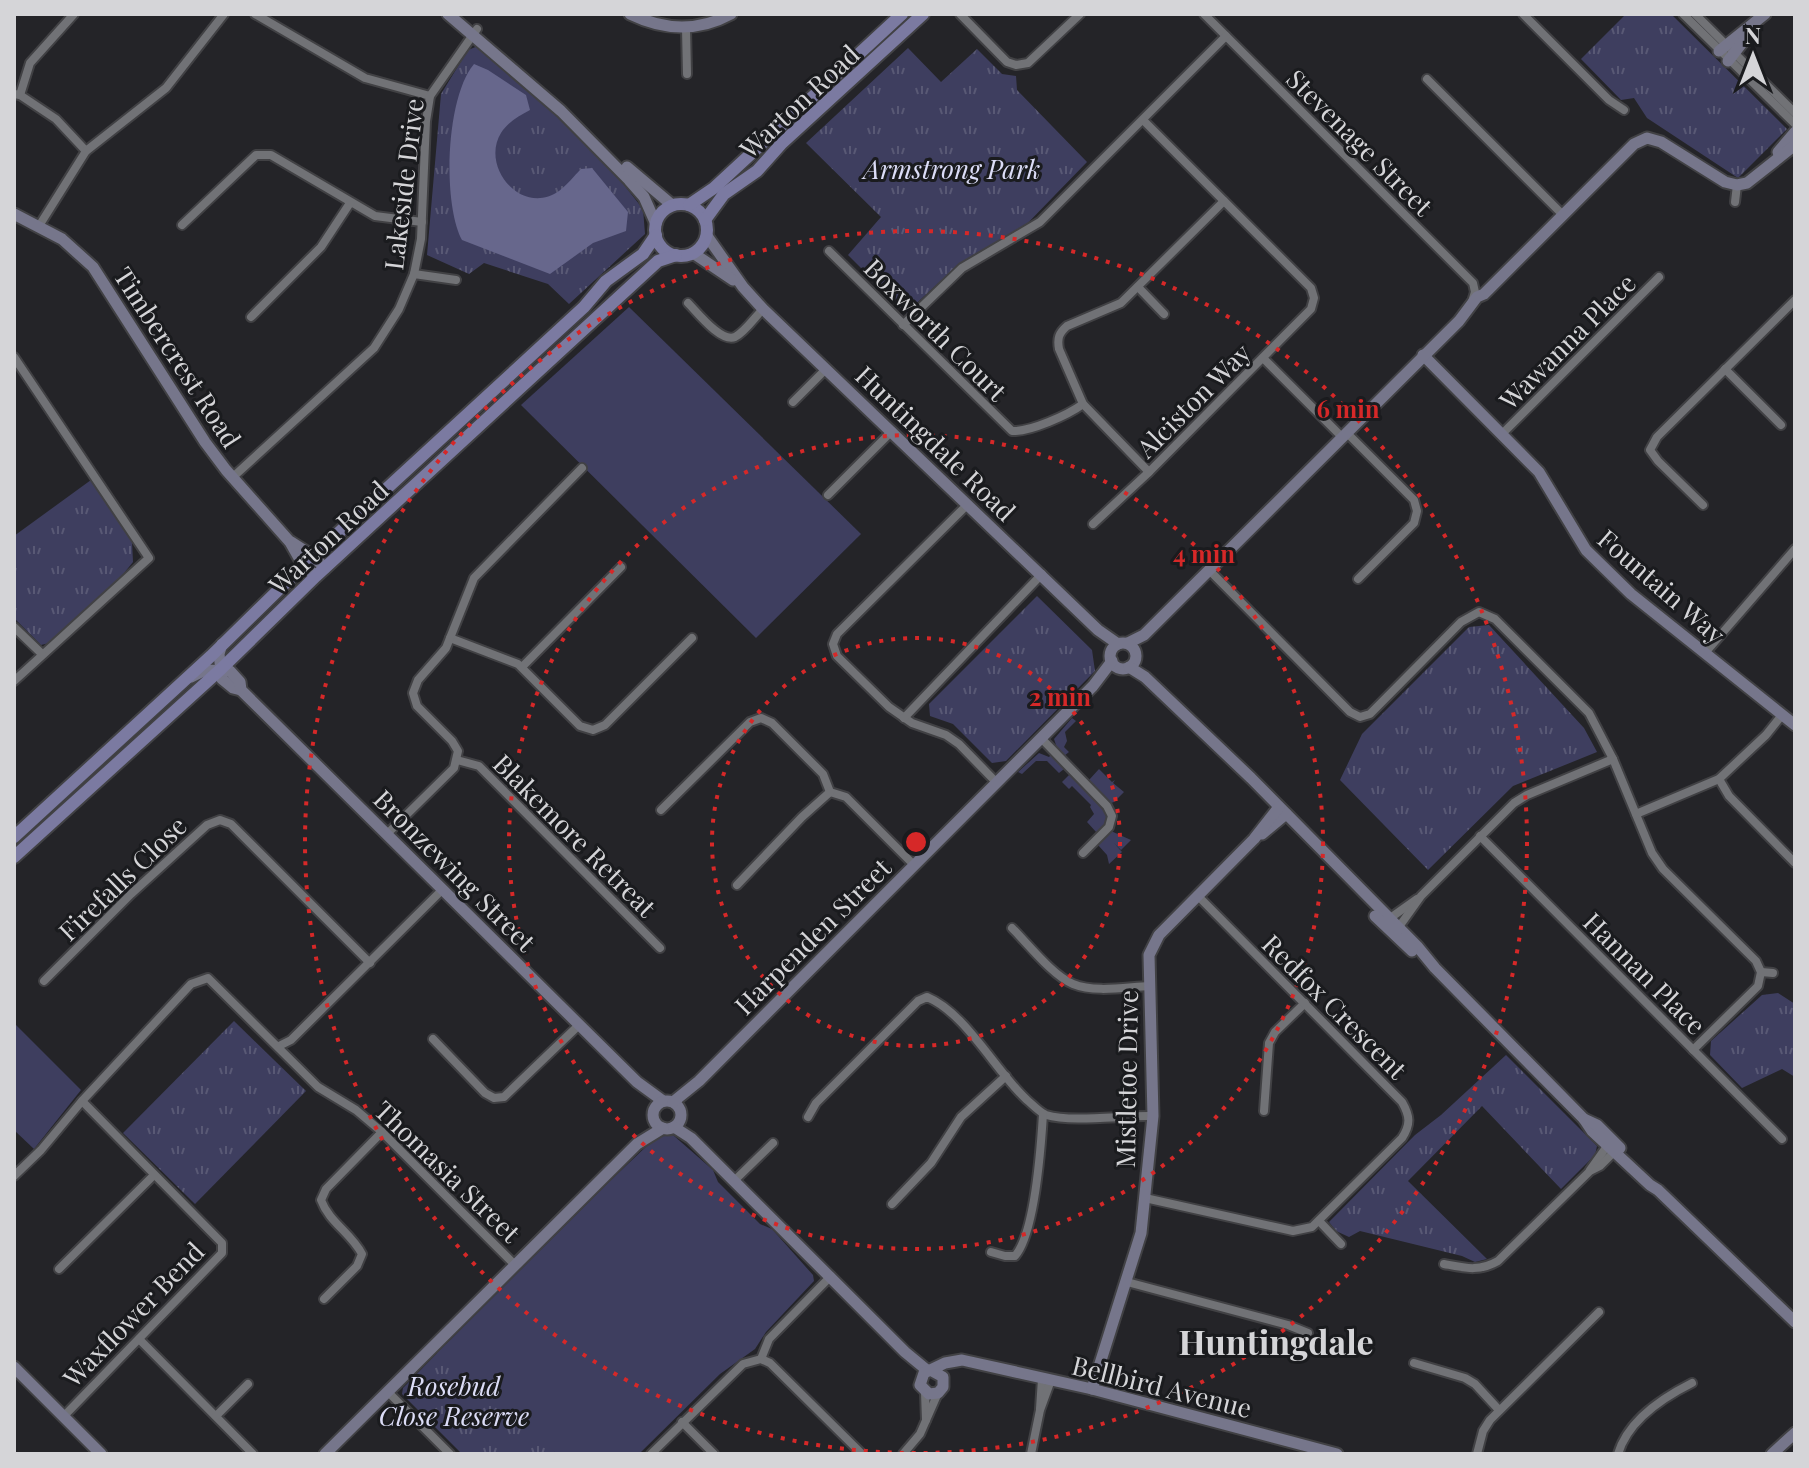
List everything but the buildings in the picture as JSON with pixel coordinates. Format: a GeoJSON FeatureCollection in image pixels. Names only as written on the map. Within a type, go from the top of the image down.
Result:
{"type":"FeatureCollection","features":[{"type":"Feature","properties":{"kind":"main road","name":"Warton Road"},"geometry":{"type":"LineString","coordinates":[[689,205],[714,188],[902,14]]}},
{"type":"Feature","properties":{"kind":"main road","name":"Warton Road"},"geometry":{"type":"LineString","coordinates":[[705,220],[724,194],[757,171],[782,143],[923,14]]}},
{"type":"Feature","properties":{"kind":"main road","name":"Warton Road"},"geometry":{"type":"LineString","coordinates":[[14,837],[308,560],[584,307],[606,281],[637,260],[656,230],[659,216],[672,205]]}},
{"type":"Feature","properties":{"kind":"main road"},"geometry":{"type":"LineString","coordinates":[[672,205],[689,205],[702,213],[707,236],[693,253]]}},
{"type":"Feature","properties":{"kind":"main road"},"geometry":{"type":"LineString","coordinates":[[656,230],[663,248],[676,255]]}},
{"type":"Feature","properties":{"kind":"main road","name":"Warton Road"},"geometry":{"type":"LineString","coordinates":[[14,857],[221,669],[320,572],[658,261],[693,253]]}},
{"type":"Feature","properties":{"kind":"street"},"geometry":{"type":"LineString","coordinates":[[74,14],[30,63],[17,95],[56,119],[86,151]]}},
{"type":"Feature","properties":{"kind":"street"},"geometry":{"type":"LineString","coordinates":[[39,226],[86,151],[166,88],[224,14]]}},
{"type":"Feature","properties":{"kind":"street"},"geometry":{"type":"LineString","coordinates":[[255,14],[365,78],[430,96]]}},
{"type":"Feature","properties":{"kind":"street"},"geometry":{"type":"LineString","coordinates":[[448,14],[475,31],[565,106],[635,175],[672,205]]}},
{"type":"Feature","properties":{"kind":"street"},"geometry":{"type":"LineString","coordinates":[[458,14],[629,180],[644,197],[656,230]]}},
{"type":"Feature","properties":{"kind":"street"},"geometry":{"type":"LineString","coordinates":[[630,14],[651,22],[686,28],[731,14]]}},
{"type":"Feature","properties":{"kind":"street"},"geometry":{"type":"LineString","coordinates":[[960,14],[1007,62],[1016,65],[1028,63],[1080,14]]}},
{"type":"Feature","properties":{"kind":"street","name":"Stevenage Street"},"geometry":{"type":"LineString","coordinates":[[1204,14],[1473,283],[1475,292],[1472,303]]}},
{"type":"Feature","properties":{"kind":"street"},"geometry":{"type":"LineString","coordinates":[[1523,14],[1609,100],[1624,110]]}},
{"type":"Feature","properties":{"kind":"street"},"geometry":{"type":"LineString","coordinates":[[1683,14],[1795,113]]}},
{"type":"Feature","properties":{"kind":"street"},"geometry":{"type":"LineString","coordinates":[[1695,14],[1726,53],[1795,124]]}},
{"type":"Feature","properties":{"kind":"street"},"geometry":{"type":"LineString","coordinates":[[1726,53],[1764,15]]}},
{"type":"Feature","properties":{"kind":"street"},"geometry":{"type":"LineString","coordinates":[[686,28],[687,74]]}},
{"type":"Feature","properties":{"kind":"street","name":"Lakeside Drive"},"geometry":{"type":"LineString","coordinates":[[233,477],[374,348],[399,309],[414,274],[422,222],[426,121],[430,96],[475,31]]}},
{"type":"Feature","properties":{"kind":"street"},"geometry":{"type":"LineString","coordinates":[[903,325],[962,268],[1031,229],[1226,36]]}},
{"type":"Feature","properties":{"kind":"street"},"geometry":{"type":"LineString","coordinates":[[1427,79],[1563,215]]}},
{"type":"Feature","properties":{"kind":"street"},"geometry":{"type":"LineString","coordinates":[[1143,120],[1311,288],[1314,298],[1325,298]]}},
{"type":"Feature","properties":{"kind":"street"},"geometry":{"type":"LineString","coordinates":[[1111,659],[1117,667],[1131,663],[1144,635],[1634,144],[1647,138],[1661,142],[1725,182],[1737,185],[1758,177],[1795,132]]}},
{"type":"Feature","properties":{"kind":"street"},"geometry":{"type":"LineString","coordinates":[[1771,163],[1795,145]]}},
{"type":"Feature","properties":{"kind":"street"},"geometry":{"type":"LineString","coordinates":[[182,225],[256,155],[271,155],[375,216],[422,222]]}},
{"type":"Feature","properties":{"kind":"street"},"geometry":{"type":"LineString","coordinates":[[1735,202],[1737,185]]}},
{"type":"Feature","properties":{"kind":"street"},"geometry":{"type":"LineString","coordinates":[[1149,472],[1083,404],[1059,349],[1060,331],[1121,303],[1224,201]]}},
{"type":"Feature","properties":{"kind":"street"},"geometry":{"type":"LineString","coordinates":[[251,317],[321,247],[350,203]]}},
{"type":"Feature","properties":{"kind":"street","name":"Timbercrest Road"},"geometry":{"type":"LineString","coordinates":[[14,214],[62,239],[93,267],[205,442],[290,542],[320,572]]}},
{"type":"Feature","properties":{"kind":"street","name":"Huntingdale Road"},"geometry":{"type":"LineString","coordinates":[[707,236],[743,287],[763,309],[1098,630],[1123,644]]}},
{"type":"Feature","properties":{"kind":"street","name":"Boxworth Court"},"geometry":{"type":"LineString","coordinates":[[829,251],[1008,428],[1017,432],[1069,413],[1083,404]]}},
{"type":"Feature","properties":{"kind":"street","name":"Huntingdale Road"},"geometry":{"type":"LineString","coordinates":[[693,253],[743,287]]}},
{"type":"Feature","properties":{"kind":"street"},"geometry":{"type":"LineString","coordinates":[[414,274],[456,280]]}},
{"type":"Feature","properties":{"kind":"street","name":"Wawanna Place"},"geometry":{"type":"LineString","coordinates":[[1502,434],[1659,277]]}},
{"type":"Feature","properties":{"kind":"street"},"geometry":{"type":"LineString","coordinates":[[1138,287],[1164,314]]}},
{"type":"Feature","properties":{"kind":"street"},"geometry":{"type":"LineString","coordinates":[[1459,321],[1483,301],[1484,294]]}},
{"type":"Feature","properties":{"kind":"street","name":"Alciston Way"},"geometry":{"type":"LineString","coordinates":[[1093,524],[1311,309],[1314,298]]}},
{"type":"Feature","properties":{"kind":"street"},"geometry":{"type":"LineString","coordinates":[[1703,505],[1650,450],[1657,437],[1795,300]]}},
{"type":"Feature","properties":{"kind":"street"},"geometry":{"type":"LineString","coordinates":[[688,303],[722,336],[729,338],[736,336],[763,309]]}},
{"type":"Feature","properties":{"kind":"street","name":"Fountain Way"},"geometry":{"type":"LineString","coordinates":[[1423,355],[1539,472],[1586,550],[1631,594],[1795,725]]}},
{"type":"Feature","properties":{"kind":"street"},"geometry":{"type":"LineString","coordinates":[[14,357],[149,558],[14,681]]}},
{"type":"Feature","properties":{"kind":"street"},"geometry":{"type":"LineString","coordinates":[[1263,358],[1414,500],[1417,511],[1414,523],[1358,579]]}},
{"type":"Feature","properties":{"kind":"street"},"geometry":{"type":"LineString","coordinates":[[793,402],[826,369]]}},
{"type":"Feature","properties":{"kind":"street"},"geometry":{"type":"LineString","coordinates":[[1725,369],[1781,425]]}},
{"type":"Feature","properties":{"kind":"street"},"geometry":{"type":"LineString","coordinates":[[828,495],[892,431]]}},
{"type":"Feature","properties":{"kind":"street","name":"Boxworth Court"},"geometry":{"type":"LineString","coordinates":[[1017,432],[1017,443]]}},
{"type":"Feature","properties":{"kind":"street"},"geometry":{"type":"LineString","coordinates":[[387,834],[454,768],[457,760],[458,751],[452,741],[417,706],[413,693],[418,680],[439,658],[450,638],[474,578],[582,468]]}},
{"type":"Feature","properties":{"kind":"street"},"geometry":{"type":"LineString","coordinates":[[968,504],[837,634],[833,644],[837,656],[904,718],[946,735],[997,783]]}},
{"type":"Feature","properties":{"kind":"street"},"geometry":{"type":"LineString","coordinates":[[1417,511],[1428,511]]}},
{"type":"Feature","properties":{"kind":"street"},"geometry":{"type":"LineString","coordinates":[[1705,653],[1795,549]]}},
{"type":"Feature","properties":{"kind":"street"},"geometry":{"type":"LineString","coordinates":[[522,667],[621,567]]}},
{"type":"Feature","properties":{"kind":"street"},"geometry":{"type":"LineString","coordinates":[[1209,570],[1350,712],[1360,717],[1370,714],[1461,622],[1480,607],[1495,619],[1589,713],[1613,759],[1652,853],[1663,869],[1756,961],[1761,972],[1758,986],[1693,1050]]}},
{"type":"Feature","properties":{"kind":"street"},"geometry":{"type":"LineString","coordinates":[[904,718],[1042,574]]}},
{"type":"Feature","properties":{"kind":"street"},"geometry":{"type":"LineString","coordinates":[[14,627],[42,654]]}},
{"type":"Feature","properties":{"kind":"street","name":"Huntingdale Road"},"geometry":{"type":"LineString","coordinates":[[1098,630],[1111,659]]}},
{"type":"Feature","properties":{"kind":"street"},"geometry":{"type":"LineString","coordinates":[[1123,644],[1144,635]]}},
{"type":"Feature","properties":{"kind":"street"},"geometry":{"type":"LineString","coordinates":[[450,638],[522,667],[580,726],[593,730],[605,725],[692,638]]}},
{"type":"Feature","properties":{"kind":"street"},"geometry":{"type":"LineString","coordinates":[[822,642],[833,644]]}},
{"type":"Feature","properties":{"kind":"street"},"geometry":{"type":"LineString","coordinates":[[177,686],[205,670],[221,669],[219,654],[222,644]]}},
{"type":"Feature","properties":{"kind":"street"},"geometry":{"type":"LineString","coordinates":[[1123,644],[1134,648],[1131,663]]}},
{"type":"Feature","properties":{"kind":"street","name":"Harpenden Street"},"geometry":{"type":"LineString","coordinates":[[325,1454],[637,1144],[672,1114],[699,1081],[1093,686],[1111,659],[1112,649],[1123,644]]}},
{"type":"Feature","properties":{"kind":"street"},"geometry":{"type":"LineString","coordinates":[[1131,663],[1240,769],[1386,921],[1584,1119],[1592,1131],[1613,1146],[1795,1322]]}},
{"type":"Feature","properties":{"kind":"street","name":"Harpenden Street"},"geometry":{"type":"LineString","coordinates":[[1093,686],[1131,663]]}},
{"type":"Feature","properties":{"kind":"street","name":"Bronzewing Street"},"geometry":{"type":"LineString","coordinates":[[221,669],[225,682],[241,690],[672,1114],[691,1138],[905,1352],[930,1371],[941,1374],[944,1381]]}},
{"type":"Feature","properties":{"kind":"street"},"geometry":{"type":"LineString","coordinates":[[1636,814],[1719,779],[1766,735],[1782,715]]}},
{"type":"Feature","properties":{"kind":"street"},"geometry":{"type":"LineString","coordinates":[[661,810],[750,722],[761,718],[772,723],[823,774],[830,792]]}},
{"type":"Feature","properties":{"kind":"street"},"geometry":{"type":"LineString","coordinates":[[1041,738],[1107,806],[1112,816],[1109,827],[1083,853]]}},
{"type":"Feature","properties":{"kind":"street"},"geometry":{"type":"LineString","coordinates":[[1396,930],[1421,896],[1514,803],[1613,759]]}},
{"type":"Feature","properties":{"kind":"street","name":"Blakemore Retreat"},"geometry":{"type":"LineString","coordinates":[[457,760],[479,766],[660,948]]}},
{"type":"Feature","properties":{"kind":"street"},"geometry":{"type":"LineString","coordinates":[[1719,779],[1729,796],[1795,863]]}},
{"type":"Feature","properties":{"kind":"street"},"geometry":{"type":"LineString","coordinates":[[830,792],[846,797],[914,865]]}},
{"type":"Feature","properties":{"kind":"street"},"geometry":{"type":"LineString","coordinates":[[737,885],[830,792]]}},
{"type":"Feature","properties":{"kind":"street","name":"Mistletoe Drive"},"geometry":{"type":"LineString","coordinates":[[1088,1389],[1139,1243],[1153,1116],[1149,986],[1152,945],[1197,895],[1280,813]]}},
{"type":"Feature","properties":{"kind":"street","name":"Firefalls Close"},"geometry":{"type":"LineString","coordinates":[[44,981],[131,894],[207,825],[220,820],[231,824],[370,963]]}},
{"type":"Feature","properties":{"kind":"street","name":"Hannan Place"},"geometry":{"type":"LineString","coordinates":[[1480,836],[1782,1139]]}},
{"type":"Feature","properties":{"kind":"street"},"geometry":{"type":"LineString","coordinates":[[279,1046],[291,1040],[443,889]]}},
{"type":"Feature","properties":{"kind":"street","name":"Redfox Crescent"},"geometry":{"type":"LineString","coordinates":[[1197,895],[1402,1102],[1409,1114],[1408,1127],[1402,1138],[1319,1221]]}},
{"type":"Feature","properties":{"kind":"street"},"geometry":{"type":"LineString","coordinates":[[1386,921],[1421,896]]}},
{"type":"Feature","properties":{"kind":"street"},"geometry":{"type":"LineString","coordinates":[[1012,928],[1072,984],[1086,987],[1149,986]]}},
{"type":"Feature","properties":{"kind":"street"},"geometry":{"type":"LineString","coordinates":[[1761,972],[1773,973]]}},
{"type":"Feature","properties":{"kind":"street","name":"Thomasia Street"},"geometry":{"type":"LineString","coordinates":[[82,1101],[191,984],[208,978],[318,1087],[356,1110],[382,1132],[515,1265]]}},
{"type":"Feature","properties":{"kind":"street"},"geometry":{"type":"LineString","coordinates":[[808,1117],[816,1103],[918,1001],[927,997],[938,1002],[978,1042],[1018,1092],[1043,1114],[1060,1117],[1153,1116]]}},
{"type":"Feature","properties":{"kind":"street"},"geometry":{"type":"LineString","coordinates":[[1264,1111],[1269,1043],[1275,1032],[1305,1003]]}},
{"type":"Feature","properties":{"kind":"street"},"geometry":{"type":"LineString","coordinates":[[433,1039],[485,1093],[494,1098],[511,1093],[579,1025]]}},
{"type":"Feature","properties":{"kind":"street"},"geometry":{"type":"LineString","coordinates":[[892,1204],[931,1163],[954,1125],[1006,1076]]}},
{"type":"Feature","properties":{"kind":"street","name":"Bronzewing Street"},"geometry":{"type":"LineString","coordinates":[[637,1082],[653,1116]]}},
{"type":"Feature","properties":{"kind":"street"},"geometry":{"type":"LineString","coordinates":[[14,1176],[41,1150],[82,1101]]}},
{"type":"Feature","properties":{"kind":"street","name":"Waxflower Bend"},"geometry":{"type":"LineString","coordinates":[[64,1416],[222,1253],[222,1243],[82,1101]]}},
{"type":"Feature","properties":{"kind":"street","name":"Harpenden Street"},"geometry":{"type":"LineString","coordinates":[[637,1144],[655,1107],[672,1114]]}},
{"type":"Feature","properties":{"kind":"street"},"geometry":{"type":"LineString","coordinates":[[653,1116],[672,1114]]}},
{"type":"Feature","properties":{"kind":"street"},"geometry":{"type":"LineString","coordinates":[[991,1252],[1015,1256],[1021,1248],[1033,1201],[1043,1114]]}},
{"type":"Feature","properties":{"kind":"street"},"geometry":{"type":"LineString","coordinates":[[324,1299],[357,1266],[362,1254],[357,1244],[325,1212],[321,1200],[326,1189],[382,1132]]}},
{"type":"Feature","properties":{"kind":"street"},"geometry":{"type":"LineString","coordinates":[[735,1180],[773,1143]]}},
{"type":"Feature","properties":{"kind":"street"},"geometry":{"type":"LineString","coordinates":[[1444,1264],[1475,1270],[1498,1261],[1590,1171],[1600,1166],[1613,1146]]}},
{"type":"Feature","properties":{"kind":"street"},"geometry":{"type":"LineString","coordinates":[[59,1269],[154,1175]]}},
{"type":"Feature","properties":{"kind":"street"},"geometry":{"type":"LineString","coordinates":[[1145,1198],[1293,1231],[1312,1227],[1319,1221],[1341,1244]]}},
{"type":"Feature","properties":{"kind":"street"},"geometry":{"type":"LineString","coordinates":[[761,1359],[769,1339],[831,1276]]}},
{"type":"Feature","properties":{"kind":"street"},"geometry":{"type":"LineString","coordinates":[[1127,1282],[1308,1333]]}},
{"type":"Feature","properties":{"kind":"street"},"geometry":{"type":"LineString","coordinates":[[1477,1454],[1483,1431],[1499,1410],[1599,1312]]}},
{"type":"Feature","properties":{"kind":"street"},"geometry":{"type":"LineString","coordinates":[[139,1339],[253,1454]]}},
{"type":"Feature","properties":{"kind":"street","name":"Bronzewing Street"},"geometry":{"type":"LineString","coordinates":[[905,1352],[922,1387]]}},
{"type":"Feature","properties":{"kind":"street"},"geometry":{"type":"LineString","coordinates":[[651,1454],[743,1364],[761,1359],[770,1363],[862,1454]]}},
{"type":"Feature","properties":{"kind":"street","name":"Bellbird Avenue"},"geometry":{"type":"LineString","coordinates":[[930,1371],[954,1361],[975,1363],[1337,1454]]}},
{"type":"Feature","properties":{"kind":"street"},"geometry":{"type":"LineString","coordinates":[[903,1454],[920,1434],[944,1381],[958,1367],[975,1363]]}},
{"type":"Feature","properties":{"kind":"street"},"geometry":{"type":"LineString","coordinates":[[1414,1363],[1465,1378],[1475,1384],[1499,1410]]}},
{"type":"Feature","properties":{"kind":"street"},"geometry":{"type":"LineString","coordinates":[[14,1367],[101,1454]]}},
{"type":"Feature","properties":{"kind":"street"},"geometry":{"type":"LineString","coordinates":[[926,1420],[922,1387],[930,1371]]}},
{"type":"Feature","properties":{"kind":"street"},"geometry":{"type":"LineString","coordinates":[[1031,1454],[1040,1410],[1038,1399],[1046,1379]]}},
{"type":"Feature","properties":{"kind":"street"},"geometry":{"type":"LineString","coordinates":[[1618,1454],[1622,1440],[1631,1428],[1666,1396],[1692,1383]]}},
{"type":"Feature","properties":{"kind":"street"},"geometry":{"type":"LineString","coordinates":[[216,1416],[248,1384]]}},
{"type":"Feature","properties":{"kind":"street"},"geometry":{"type":"LineString","coordinates":[[922,1387],[938,1393]]}},
{"type":"Feature","properties":{"kind":"street"},"geometry":{"type":"LineString","coordinates":[[388,1392],[450,1454]]}},
{"type":"Feature","properties":{"kind":"street"},"geometry":{"type":"LineString","coordinates":[[682,1422],[714,1454]]}},
{"type":"Feature","properties":{"kind":"street"},"geometry":{"type":"LineString","coordinates":[[1774,1454],[1795,1433]]}},
{"type":"Feature","properties":{"kind":"green space"},"geometry":{"type":"Polygon","coordinates":[[[1626,14],[1671,14],[1787,129],[1738,178],[1647,118],[1634,98],[1621,100],[1581,59],[1626,14]]]}},
{"type":"Feature","properties":{"kind":"green space"},"geometry":{"type":"Polygon","coordinates":[[[478,46],[548,105],[613,171],[643,209],[645,234],[569,304],[548,284],[484,263],[469,274],[427,255],[441,94],[468,50],[478,46]]]}},
{"type":"Feature","properties":{"kind":"green space","name":"Armstrong Park"},"geometry":{"type":"Polygon","coordinates":[[[908,48],[941,82],[977,49],[1002,74],[1016,76],[1017,90],[1087,162],[1022,229],[958,265],[906,313],[848,255],[881,217],[806,143],[908,48]]]}},
{"type":"Feature","properties":{"kind":"green space"},"geometry":{"type":"Polygon","coordinates":[[[629,307],[861,534],[756,638],[521,405],[629,307]]]}},
{"type":"Feature","properties":{"kind":"green space"},"geometry":{"type":"Polygon","coordinates":[[[91,480],[132,542],[133,562],[120,578],[49,643],[41,645],[14,618],[14,536],[91,480]]]}},
{"type":"Feature","properties":{"kind":"green space"},"geometry":{"type":"Polygon","coordinates":[[[1037,596],[1092,650],[1095,671],[1006,761],[992,763],[953,724],[930,716],[929,704],[1037,596]]]}},
{"type":"Feature","properties":{"kind":"green space"},"geometry":{"type":"Polygon","coordinates":[[[1489,625],[1584,728],[1597,752],[1513,786],[1428,870],[1340,780],[1362,734],[1469,627],[1489,625]]]}},
{"type":"Feature","properties":{"kind":"green space"},"geometry":{"type":"Polygon","coordinates":[[[1072,718],[1076,721],[1065,732],[1067,741],[1064,747],[1069,752],[1064,756],[1054,739],[1072,718]]]}},
{"type":"Feature","properties":{"kind":"green space"},"geometry":{"type":"Polygon","coordinates":[[[1039,753],[1051,755],[1064,769],[1059,773],[1047,761],[1036,761],[1022,774],[1018,772],[1039,753]]]}},
{"type":"Feature","properties":{"kind":"green space"},"geometry":{"type":"Polygon","coordinates":[[[1099,769],[1112,782],[1115,780],[1113,783],[1124,792],[1114,802],[1111,803],[1089,780],[1099,769]]]}},
{"type":"Feature","properties":{"kind":"green space"},"geometry":{"type":"Polygon","coordinates":[[[1070,774],[1107,813],[1107,822],[1097,833],[1087,822],[1094,814],[1091,805],[1072,786],[1069,789],[1062,782],[1070,774]]]}},
{"type":"Feature","properties":{"kind":"green space"},"geometry":{"type":"Polygon","coordinates":[[[1111,831],[1131,840],[1121,850],[1114,843],[1122,852],[1109,864],[1107,855],[1098,845],[1111,831]]]}},
{"type":"Feature","properties":{"kind":"green space"},"geometry":{"type":"Polygon","coordinates":[[[1778,993],[1795,1004],[1795,1077],[1782,1069],[1742,1088],[1710,1055],[1711,1041],[1762,995],[1778,993]]]}},
{"type":"Feature","properties":{"kind":"green space"},"geometry":{"type":"Polygon","coordinates":[[[234,1021],[306,1091],[195,1204],[123,1133],[234,1021]]]}},
{"type":"Feature","properties":{"kind":"green space"},"geometry":{"type":"Polygon","coordinates":[[[14,1023],[81,1090],[34,1149],[14,1130],[14,1023]]]}},
{"type":"Feature","properties":{"kind":"green space"},"geometry":{"type":"Polygon","coordinates":[[[1506,1055],[1597,1146],[1595,1155],[1561,1189],[1482,1106],[1408,1181],[1487,1259],[1475,1262],[1462,1256],[1360,1231],[1349,1237],[1336,1231],[1329,1222],[1415,1135],[1506,1055]]]}},
{"type":"Feature","properties":{"kind":"green space"},"geometry":{"type":"Polygon","coordinates":[[[667,1132],[713,1170],[718,1182],[760,1224],[772,1229],[813,1275],[814,1281],[766,1332],[755,1349],[720,1374],[639,1454],[557,1454],[437,1353],[611,1180],[652,1141],[667,1132]]]}},
{"type":"Feature","properties":{"kind":"green space","name":"Rosebud Close Reserve"},"geometry":{"type":"Polygon","coordinates":[[[446,1344],[557,1454],[462,1454],[402,1394],[403,1388],[446,1344]]]}},
{"type":"Feature","properties":{"kind":"shaded area"},"geometry":{"type":"Polygon","coordinates":[[[474,64],[526,95],[530,110],[507,126],[496,146],[500,173],[508,184],[531,198],[545,197],[559,191],[581,169],[592,168],[628,212],[626,231],[593,243],[550,274],[462,240],[452,201],[450,150],[458,100],[474,64]]]}},
{"type":"Feature","properties":{"kind":"district","name":"Huntingdale"},"geometry":{"type":"Point","coordinates":[1276,1341]}}]}
